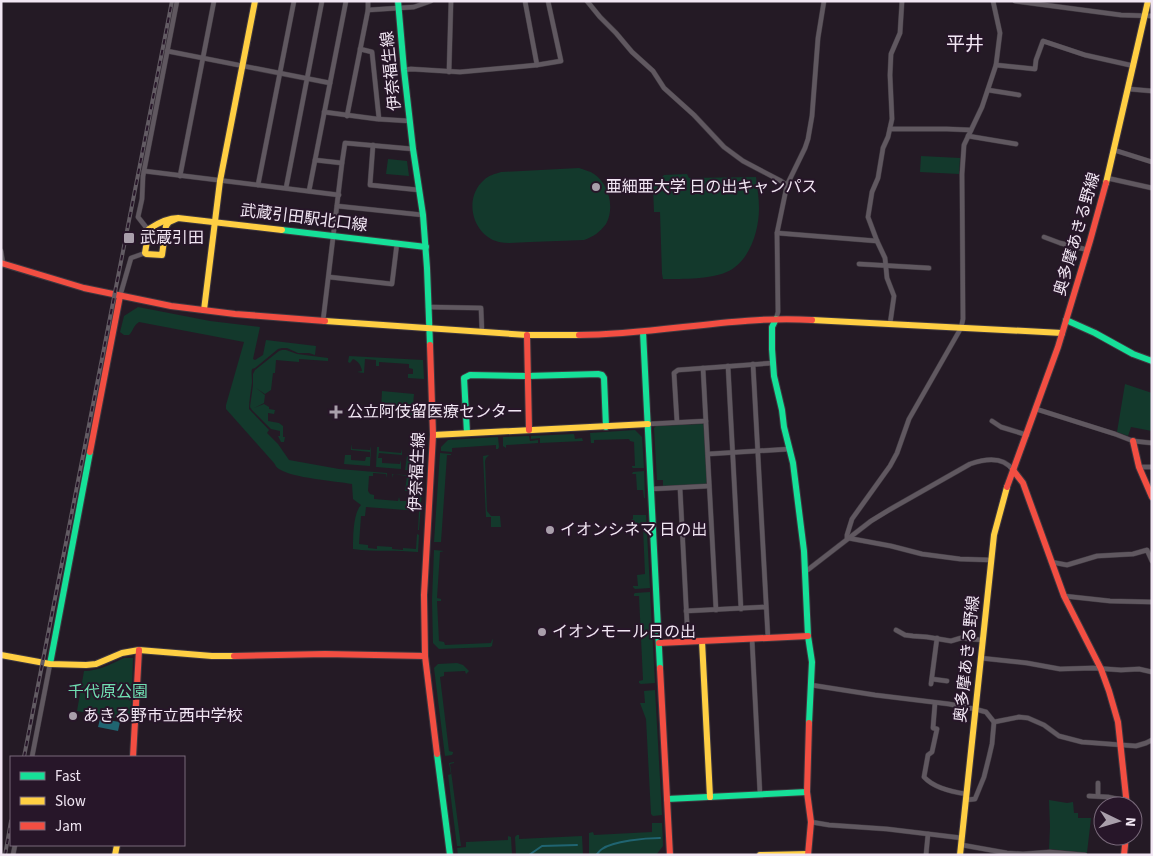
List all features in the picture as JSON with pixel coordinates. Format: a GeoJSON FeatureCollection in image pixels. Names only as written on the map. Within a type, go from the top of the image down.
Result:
{"type":"FeatureCollection","features":[{"type":"Feature","properties":{"kind":"street"},"geometry":{"type":"LineString","coordinates":[[149,231],[138,217],[142,199],[144,171],[177,1]]}},
{"type":"Feature","properties":{"kind":"street"},"geometry":{"type":"LineString","coordinates":[[180,176],[214,1]]}},
{"type":"Feature","properties":{"kind":"street"},"geometry":{"type":"LineString","coordinates":[[204,310],[220,180],[255,1]]}},
{"type":"Feature","properties":{"kind":"street"},"geometry":{"type":"LineString","coordinates":[[258,185],[294,1]]}},
{"type":"Feature","properties":{"kind":"street"},"geometry":{"type":"LineString","coordinates":[[286,188],[322,1]]}},
{"type":"Feature","properties":{"kind":"street"},"geometry":{"type":"LineString","coordinates":[[309,191],[346,1]]}},
{"type":"Feature","properties":{"kind":"street"},"geometry":{"type":"LineString","coordinates":[[348,116],[368,10],[368,1]]}},
{"type":"Feature","properties":{"kind":"street","name":"伊奈福生線"},"geometry":{"type":"LineString","coordinates":[[398,1],[413,149],[426,246],[432,387],[433,435],[424,595],[424,656],[450,855]]}},
{"type":"Feature","properties":{"kind":"street"},"geometry":{"type":"LineString","coordinates":[[368,10],[414,7],[431,1]]}},
{"type":"Feature","properties":{"kind":"street"},"geometry":{"type":"LineString","coordinates":[[449,72],[451,1]]}},
{"type":"Feature","properties":{"kind":"street"},"geometry":{"type":"LineString","coordinates":[[525,1],[537,65]]}},
{"type":"Feature","properties":{"kind":"street"},"geometry":{"type":"LineString","coordinates":[[404,70],[460,72],[561,61],[548,1]]}},
{"type":"Feature","properties":{"kind":"street"},"geometry":{"type":"LineString","coordinates":[[588,1],[632,52],[652,71],[664,88],[694,115],[724,147],[743,161],[787,185]]}},
{"type":"Feature","properties":{"kind":"street"},"geometry":{"type":"LineString","coordinates":[[760,855],[808,854],[811,822],[807,792],[812,662],[808,636],[804,552],[790,449],[774,376],[772,327],[778,312],[777,234],[787,185],[808,139],[812,116],[818,38],[824,1]]}},
{"type":"Feature","properties":{"kind":"street"},"geometry":{"type":"LineString","coordinates":[[890,324],[894,296],[887,278],[885,258],[868,220],[869,203],[878,178],[883,148],[888,137],[892,119],[891,54],[900,33],[902,1]]}},
{"type":"Feature","properties":{"kind":"street"},"geometry":{"type":"LineString","coordinates":[[847,539],[852,519],[890,466],[897,453],[909,419],[961,328],[963,319],[962,174],[964,145],[982,108],[996,65],[1000,33],[993,1]]}},
{"type":"Feature","properties":{"kind":"street"},"geometry":{"type":"LineString","coordinates":[[1015,1],[1121,15],[1148,16]]}},
{"type":"Feature","properties":{"kind":"street","name":"奥多摩あきる野線"},"geometry":{"type":"LineString","coordinates":[[960,855],[994,535],[1013,470],[1062,333],[1088,250],[1148,16],[1148,1]]}},
{"type":"Feature","properties":{"kind":"street"},"geometry":{"type":"LineString","coordinates":[[996,65],[1035,69],[1036,60],[1043,41],[1085,55],[1134,66]]}},
{"type":"Feature","properties":{"kind":"street"},"geometry":{"type":"LineString","coordinates":[[360,50],[372,52],[380,119]]}},
{"type":"Feature","properties":{"kind":"street"},"geometry":{"type":"LineString","coordinates":[[167,52],[330,83]]}},
{"type":"Feature","properties":{"kind":"street"},"geometry":{"type":"LineString","coordinates":[[1129,89],[1152,91]]}},
{"type":"Feature","properties":{"kind":"street"},"geometry":{"type":"LineString","coordinates":[[988,90],[1019,95]]}},
{"type":"Feature","properties":{"kind":"street"},"geometry":{"type":"LineString","coordinates":[[324,112],[380,119],[410,120]]}},
{"type":"Feature","properties":{"kind":"street"},"geometry":{"type":"LineString","coordinates":[[890,129],[971,130]]}},
{"type":"Feature","properties":{"kind":"street"},"geometry":{"type":"LineString","coordinates":[[968,136],[1016,144]]}},
{"type":"Feature","properties":{"kind":"street"},"geometry":{"type":"LineString","coordinates":[[323,321],[345,143],[413,149]]}},
{"type":"Feature","properties":{"kind":"street"},"geometry":{"type":"LineString","coordinates":[[374,145],[370,185],[419,190]]}},
{"type":"Feature","properties":{"kind":"street"},"geometry":{"type":"LineString","coordinates":[[1114,150],[1152,162]]}},
{"type":"Feature","properties":{"kind":"street"},"geometry":{"type":"LineString","coordinates":[[315,160],[342,163]]}},
{"type":"Feature","properties":{"kind":"street"},"geometry":{"type":"LineString","coordinates":[[144,171],[339,195]]}},
{"type":"Feature","properties":{"kind":"street"},"geometry":{"type":"LineString","coordinates":[[1108,178],[1152,188]]}},
{"type":"Feature","properties":{"kind":"street"},"geometry":{"type":"LineString","coordinates":[[337,206],[423,215]]}},
{"type":"Feature","properties":{"kind":"street"},"geometry":{"type":"LineString","coordinates":[[144,253],[149,228],[167,218],[178,218]]}},
{"type":"Feature","properties":{"kind":"street"},"geometry":{"type":"LineString","coordinates":[[32,756],[120,296],[131,258],[144,253],[162,255],[166,226],[169,222],[178,218]]}},
{"type":"Feature","properties":{"kind":"street","name":"武蔵引田駅北口線"},"geometry":{"type":"LineString","coordinates":[[178,218],[426,246]]}},
{"type":"Feature","properties":{"kind":"street"},"geometry":{"type":"LineString","coordinates":[[777,234],[877,241]]}},
{"type":"Feature","properties":{"kind":"street"},"geometry":{"type":"LineString","coordinates":[[1044,237],[1088,250]]}},
{"type":"Feature","properties":{"kind":"street"},"geometry":{"type":"LineString","coordinates":[[1049,246],[1051,239]]}},
{"type":"Feature","properties":{"kind":"street"},"geometry":{"type":"LineString","coordinates":[[329,277],[392,284],[397,243]]}},
{"type":"Feature","properties":{"kind":"street"},"geometry":{"type":"LineString","coordinates":[[1,251],[2,264],[84,288],[120,296],[204,310],[323,321],[527,335],[595,335],[740,322],[801,319],[1062,333]]}},
{"type":"Feature","properties":{"kind":"street"},"geometry":{"type":"LineString","coordinates":[[859,264],[929,268]]}},
{"type":"Feature","properties":{"kind":"street"},"geometry":{"type":"LineString","coordinates":[[428,307],[481,308],[482,332]]}},
{"type":"Feature","properties":{"kind":"street"},"geometry":{"type":"LineString","coordinates":[[1066,320],[1095,333],[1133,354],[1152,360]]}},
{"type":"Feature","properties":{"kind":"street"},"geometry":{"type":"LineString","coordinates":[[643,332],[670,855]]}},
{"type":"Feature","properties":{"kind":"street"},"geometry":{"type":"LineString","coordinates":[[527,335],[528,430]]}},
{"type":"Feature","properties":{"kind":"street"},"geometry":{"type":"LineString","coordinates":[[677,422],[674,373],[678,370],[773,363]]}},
{"type":"Feature","properties":{"kind":"street"},"geometry":{"type":"LineString","coordinates":[[754,364],[768,638]]}},
{"type":"Feature","properties":{"kind":"street"},"geometry":{"type":"LineString","coordinates":[[728,366],[741,608]]}},
{"type":"Feature","properties":{"kind":"street"},"geometry":{"type":"LineString","coordinates":[[703,368],[716,610]]}},
{"type":"Feature","properties":{"kind":"street"},"geometry":{"type":"LineString","coordinates":[[467,433],[464,378],[470,375],[602,375],[604,378],[606,427]]}},
{"type":"Feature","properties":{"kind":"street"},"geometry":{"type":"LineString","coordinates":[[1036,409],[1133,441],[1152,443]]}},
{"type":"Feature","properties":{"kind":"street"},"geometry":{"type":"LineString","coordinates":[[433,435],[706,421]]}},
{"type":"Feature","properties":{"kind":"street"},"geometry":{"type":"LineString","coordinates":[[992,421],[1027,435]]}},
{"type":"Feature","properties":{"kind":"street"},"geometry":{"type":"LineString","coordinates":[[1133,441],[1139,467],[1152,497]]}},
{"type":"Feature","properties":{"kind":"street"},"geometry":{"type":"LineString","coordinates":[[708,454],[790,449]]}},
{"type":"Feature","properties":{"kind":"street"},"geometry":{"type":"LineString","coordinates":[[805,572],[847,539],[889,510],[970,464],[982,460],[1007,463],[1023,484],[1064,596],[1101,669],[1114,707],[1121,745],[1126,796]]}},
{"type":"Feature","properties":{"kind":"street"},"geometry":{"type":"LineString","coordinates":[[1139,467],[1152,467]]}},
{"type":"Feature","properties":{"kind":"street"},"geometry":{"type":"LineString","coordinates":[[651,489],[709,486]]}},
{"type":"Feature","properties":{"kind":"street"},"geometry":{"type":"LineString","coordinates":[[680,488],[688,642]]}},
{"type":"Feature","properties":{"kind":"street"},"geometry":{"type":"LineString","coordinates":[[847,539],[891,546],[922,554],[960,559],[991,560]]}},
{"type":"Feature","properties":{"kind":"street"},"geometry":{"type":"LineString","coordinates":[[1051,562],[1067,564],[1097,556],[1133,554],[1147,550],[1152,561]]}},
{"type":"Feature","properties":{"kind":"street"},"geometry":{"type":"LineString","coordinates":[[1064,596],[1110,601],[1152,602]]}},
{"type":"Feature","properties":{"kind":"street"},"geometry":{"type":"LineString","coordinates":[[686,611],[766,607]]}},
{"type":"Feature","properties":{"kind":"street"},"geometry":{"type":"LineString","coordinates":[[896,630],[905,635],[951,641],[961,638],[982,640]]}},
{"type":"Feature","properties":{"kind":"street"},"geometry":{"type":"LineString","coordinates":[[659,644],[808,636]]}},
{"type":"Feature","properties":{"kind":"street"},"geometry":{"type":"LineString","coordinates":[[752,638],[760,794]]}},
{"type":"Feature","properties":{"kind":"street"},"geometry":{"type":"LineString","coordinates":[[937,638],[932,682],[947,681]]}},
{"type":"Feature","properties":{"kind":"street"},"geometry":{"type":"LineString","coordinates":[[702,641],[710,797]]}},
{"type":"Feature","properties":{"kind":"street"},"geometry":{"type":"LineString","coordinates":[[133,756],[139,650]]}},
{"type":"Feature","properties":{"kind":"street"},"geometry":{"type":"LineString","coordinates":[[1,655],[50,664],[91,665],[122,653],[139,650],[212,656],[325,654],[424,656]]}},
{"type":"Feature","properties":{"kind":"street"},"geometry":{"type":"LineString","coordinates":[[980,658],[1060,669],[1139,669],[1152,672]]}},
{"type":"Feature","properties":{"kind":"street"},"geometry":{"type":"LineString","coordinates":[[811,686],[935,702],[986,712],[994,722],[992,744],[984,777],[975,799],[936,786],[924,777],[928,755],[932,752],[937,729],[933,728],[935,702]]}},
{"type":"Feature","properties":{"kind":"street"},"geometry":{"type":"LineString","coordinates":[[994,722],[1019,717],[1028,718],[1044,725],[1059,736],[1082,742],[1136,746],[1152,740]]}},
{"type":"Feature","properties":{"kind":"street"},"geometry":{"type":"LineString","coordinates":[[1098,783],[1098,796]]}},
{"type":"Feature","properties":{"kind":"street"},"geometry":{"type":"LineString","coordinates":[[667,799],[807,792]]}},
{"type":"Feature","properties":{"kind":"street"},"geometry":{"type":"LineString","coordinates":[[811,822],[928,834],[1007,853],[1035,854],[1050,852],[1085,855]]}},
{"type":"Feature","properties":{"kind":"street"},"geometry":{"type":"LineString","coordinates":[[926,855],[928,834]]}},
{"type":"Feature","properties":{"kind":"green space"},"geometry":{"type":"Polygon","coordinates":[[[921,156],[960,158],[959,174],[920,172],[921,156]]]}},
{"type":"Feature","properties":{"kind":"green space"},"geometry":{"type":"Polygon","coordinates":[[[388,159],[407,161],[409,176],[386,174],[388,159]]]}},
{"type":"Feature","properties":{"kind":"green space"},"geometry":{"type":"Polygon","coordinates":[[[579,168],[599,178],[609,197],[609,218],[599,232],[590,237],[584,240],[503,243],[490,238],[482,232],[477,224],[472,206],[474,196],[478,188],[488,177],[501,172],[579,168]]]}},
{"type":"Feature","properties":{"kind":"green space"},"geometry":{"type":"Polygon","coordinates":[[[687,174],[689,178],[756,177],[759,208],[758,224],[750,248],[741,262],[735,267],[711,277],[663,279],[660,212],[654,212],[653,187],[664,175],[687,174]]]}},
{"type":"Feature","properties":{"kind":"green space"},"geometry":{"type":"Polygon","coordinates":[[[138,307],[210,321],[260,327],[253,359],[255,360],[263,355],[266,340],[316,346],[315,355],[298,353],[287,348],[278,349],[252,369],[249,409],[269,430],[267,433],[278,444],[289,460],[339,469],[387,473],[387,478],[386,474],[373,473],[373,476],[369,476],[368,491],[374,495],[374,499],[398,501],[399,497],[400,501],[408,501],[409,491],[405,491],[407,476],[394,474],[416,476],[416,478],[418,476],[423,477],[419,530],[419,511],[366,507],[365,516],[361,516],[359,544],[377,549],[377,546],[403,550],[403,548],[416,549],[417,534],[419,535],[418,552],[353,549],[356,514],[361,505],[353,499],[352,484],[303,477],[279,469],[226,409],[244,342],[139,322],[129,335],[124,335],[120,332],[124,316],[138,307]]]}},
{"type":"Feature","properties":{"kind":"green space"},"geometry":{"type":"Polygon","coordinates":[[[282,350],[328,358],[328,361],[299,359],[299,362],[276,360],[271,390],[265,394],[256,388],[265,395],[264,403],[254,408],[264,404],[269,409],[275,410],[274,414],[268,413],[268,421],[279,423],[283,426],[284,442],[281,442],[278,436],[280,436],[280,431],[271,429],[250,407],[255,370],[282,350]]]}},
{"type":"Feature","properties":{"kind":"green space"},"geometry":{"type":"Polygon","coordinates":[[[349,356],[423,360],[424,379],[408,378],[408,374],[413,374],[413,369],[409,368],[409,364],[379,362],[379,366],[376,366],[376,360],[365,359],[364,373],[357,372],[362,371],[360,365],[353,359],[350,363],[348,362],[349,356]]]}},
{"type":"Feature","properties":{"kind":"green space"},"geometry":{"type":"Polygon","coordinates":[[[1125,384],[1152,393],[1152,431],[1131,427],[1128,436],[1117,432],[1125,384]]]}},
{"type":"Feature","properties":{"kind":"green space"},"geometry":{"type":"Polygon","coordinates":[[[382,391],[414,394],[412,416],[410,416],[411,410],[383,407],[383,412],[381,411],[382,391]]]}},
{"type":"Feature","properties":{"kind":"green space"},"geometry":{"type":"Polygon","coordinates":[[[704,425],[707,482],[705,485],[663,486],[663,480],[657,480],[654,428],[656,426],[704,425]]]}},
{"type":"Feature","properties":{"kind":"green space"},"geometry":{"type":"Polygon","coordinates":[[[635,430],[642,437],[644,468],[632,467],[635,466],[634,442],[629,439],[594,440],[594,443],[591,443],[590,433],[635,430]]]}},
{"type":"Feature","properties":{"kind":"green space"},"geometry":{"type":"Polygon","coordinates":[[[574,434],[575,439],[582,438],[583,441],[540,443],[540,438],[531,439],[531,436],[574,434]]]}},
{"type":"Feature","properties":{"kind":"green space"},"geometry":{"type":"Polygon","coordinates":[[[529,436],[530,441],[538,440],[538,443],[506,445],[506,448],[503,446],[503,437],[529,436]]]}},
{"type":"Feature","properties":{"kind":"green space"},"geometry":{"type":"Polygon","coordinates":[[[498,437],[498,449],[496,449],[496,445],[452,448],[452,452],[441,451],[441,447],[448,440],[498,437]]]}},
{"type":"Feature","properties":{"kind":"green space"},"geometry":{"type":"Polygon","coordinates":[[[351,444],[352,449],[370,450],[371,446],[370,466],[344,464],[345,455],[351,455],[351,460],[365,461],[366,457],[370,457],[370,452],[351,450],[351,444]]]}},
{"type":"Feature","properties":{"kind":"green space"},"geometry":{"type":"Polygon","coordinates":[[[377,447],[379,447],[379,451],[401,453],[402,449],[402,455],[379,453],[378,458],[382,458],[382,463],[400,464],[401,460],[401,469],[376,467],[377,447]]]}},
{"type":"Feature","properties":{"kind":"green space"},"geometry":{"type":"Polygon","coordinates":[[[412,450],[424,451],[423,472],[405,470],[407,456],[411,457],[412,450]]]}},
{"type":"Feature","properties":{"kind":"green space"},"geometry":{"type":"Polygon","coordinates":[[[440,453],[451,455],[447,455],[441,542],[434,542],[440,453]]]}},
{"type":"Feature","properties":{"kind":"green space"},"geometry":{"type":"Polygon","coordinates":[[[489,455],[485,461],[487,511],[491,516],[500,516],[501,527],[491,527],[491,517],[486,517],[483,456],[489,455]]]}},
{"type":"Feature","properties":{"kind":"green space"},"geometry":{"type":"Polygon","coordinates":[[[644,471],[645,498],[643,490],[637,490],[636,474],[632,474],[633,472],[644,471]]]}},
{"type":"Feature","properties":{"kind":"green space"},"geometry":{"type":"Polygon","coordinates":[[[633,515],[646,515],[650,588],[635,589],[633,587],[638,586],[637,575],[645,574],[643,527],[639,523],[631,524],[633,515]]]}},
{"type":"Feature","properties":{"kind":"green space"},"geometry":{"type":"Polygon","coordinates":[[[434,550],[444,551],[440,552],[437,598],[441,599],[441,601],[437,601],[439,641],[444,642],[445,645],[491,643],[493,639],[492,646],[439,649],[433,643],[434,550]]]}},
{"type":"Feature","properties":{"kind":"green space"},"geometry":{"type":"Polygon","coordinates":[[[650,592],[655,683],[641,684],[639,681],[643,680],[639,596],[634,596],[634,594],[650,592]]]}},
{"type":"Feature","properties":{"kind":"green space","name":"千代原公園"},"geometry":{"type":"Polygon","coordinates":[[[124,658],[133,658],[131,721],[77,711],[84,671],[110,665],[124,658]]]}},
{"type":"Feature","properties":{"kind":"green space"},"geometry":{"type":"Polygon","coordinates":[[[457,663],[463,665],[469,671],[466,674],[465,671],[444,672],[444,676],[440,677],[449,751],[453,752],[452,755],[445,756],[434,668],[438,664],[457,663]]]}},
{"type":"Feature","properties":{"kind":"green space"},"geometry":{"type":"Polygon","coordinates":[[[655,690],[662,815],[653,816],[651,814],[646,719],[640,703],[645,703],[644,691],[655,690]]]}},
{"type":"Feature","properties":{"kind":"green space"},"geometry":{"type":"Polygon","coordinates":[[[454,762],[450,764],[461,846],[457,846],[448,775],[451,774],[449,763],[454,762]]]}},
{"type":"Feature","properties":{"kind":"green space"},"geometry":{"type":"Polygon","coordinates":[[[1049,800],[1073,802],[1074,813],[1078,813],[1078,818],[1091,818],[1087,853],[1049,849],[1049,800]]]}},
{"type":"Feature","properties":{"kind":"green space"},"geometry":{"type":"Polygon","coordinates":[[[652,823],[662,823],[663,846],[656,855],[589,855],[589,833],[593,832],[594,835],[652,832],[652,823]]]}},
{"type":"Feature","properties":{"kind":"green space"},"geometry":{"type":"Polygon","coordinates":[[[519,835],[519,839],[582,836],[583,855],[516,855],[515,837],[519,835]]]}},
{"type":"Feature","properties":{"kind":"green space"},"geometry":{"type":"Polygon","coordinates":[[[508,836],[511,837],[512,855],[458,855],[457,848],[466,847],[466,842],[508,840],[508,836]]]}},
{"type":"Feature","properties":{"kind":"water"},"geometry":{"type":"Polygon","coordinates":[[[100,719],[120,722],[118,731],[98,727],[100,719]]]}},
{"type":"Feature","properties":{"kind":"waterway"},"geometry":{"type":"LineString","coordinates":[[596,855],[607,846],[621,842],[660,838]]}},
{"type":"Feature","properties":{"kind":"waterway"},"geometry":{"type":"LineString","coordinates":[[529,855],[542,846],[577,845]]}},
{"type":"Feature","properties":{"kind":"railway"},"geometry":{"type":"LineString","coordinates":[[24,756],[172,1]]}},
{"type":"Feature","properties":{"kind":"railway"},"geometry":{"type":"LineString","coordinates":[[5,855],[10,827]]}},
{"type":"Feature","properties":{"kind":"traffic: fast"},"geometry":{"type":"LineString","coordinates":[[398,1],[413,149],[423,215],[430,345]]}},
{"type":"Feature","properties":{"kind":"traffic: fast"},"geometry":{"type":"LineString","coordinates":[[282,230],[426,247]]}},
{"type":"Feature","properties":{"kind":"traffic: fast"},"geometry":{"type":"LineString","coordinates":[[776,319],[772,327],[774,376],[793,463],[804,551],[808,636],[812,662],[809,723]]}},
{"type":"Feature","properties":{"kind":"traffic: fast"},"geometry":{"type":"LineString","coordinates":[[1066,320],[1095,333],[1133,354],[1152,361]]}},
{"type":"Feature","properties":{"kind":"traffic: fast"},"geometry":{"type":"LineString","coordinates":[[643,332],[660,668]]}},
{"type":"Feature","properties":{"kind":"traffic: fast"},"geometry":{"type":"LineString","coordinates":[[467,433],[464,378],[470,375],[602,375],[604,378],[606,427]]}},
{"type":"Feature","properties":{"kind":"traffic: fast"},"geometry":{"type":"LineString","coordinates":[[50,664],[90,452]]}},
{"type":"Feature","properties":{"kind":"traffic: fast"},"geometry":{"type":"LineString","coordinates":[[437,754],[450,855]]}},
{"type":"Feature","properties":{"kind":"traffic: fast"},"geometry":{"type":"LineString","coordinates":[[667,799],[807,792]]}},
{"type":"Feature","properties":{"kind":"traffic: slow"},"geometry":{"type":"LineString","coordinates":[[204,310],[220,181],[255,1]]}},
{"type":"Feature","properties":{"kind":"traffic: slow"},"geometry":{"type":"LineString","coordinates":[[1106,183],[1148,1]]}},
{"type":"Feature","properties":{"kind":"traffic: slow"},"geometry":{"type":"LineString","coordinates":[[178,218],[169,222],[166,226],[162,255],[146,254],[149,229],[170,219],[178,218],[282,230]]}},
{"type":"Feature","properties":{"kind":"traffic: slow"},"geometry":{"type":"LineString","coordinates":[[812,320],[1062,333]]}},
{"type":"Feature","properties":{"kind":"traffic: slow"},"geometry":{"type":"LineString","coordinates":[[325,321],[527,335],[579,335]]}},
{"type":"Feature","properties":{"kind":"traffic: slow"},"geometry":{"type":"LineString","coordinates":[[433,435],[648,424]]}},
{"type":"Feature","properties":{"kind":"traffic: slow"},"geometry":{"type":"LineString","coordinates":[[960,855],[994,535],[1007,487]]}},
{"type":"Feature","properties":{"kind":"traffic: slow"},"geometry":{"type":"LineString","coordinates":[[702,641],[710,797]]}},
{"type":"Feature","properties":{"kind":"traffic: slow"},"geometry":{"type":"LineString","coordinates":[[1,655],[50,664],[86,665],[96,664],[122,653],[139,650],[234,656]]}},
{"type":"Feature","properties":{"kind":"traffic: slow"},"geometry":{"type":"LineString","coordinates":[[115,855],[117,846]]}},
{"type":"Feature","properties":{"kind":"traffic: slow"},"geometry":{"type":"LineString","coordinates":[[760,855],[808,854]]}},
{"type":"Feature","properties":{"kind":"traffic: jam"},"geometry":{"type":"LineString","coordinates":[[1007,487],[1058,347],[1106,183]]}},
{"type":"Feature","properties":{"kind":"traffic: jam"},"geometry":{"type":"LineString","coordinates":[[1,263],[84,288],[171,306],[235,314],[325,321]]}},
{"type":"Feature","properties":{"kind":"traffic: jam"},"geometry":{"type":"LineString","coordinates":[[90,452],[120,296]]}},
{"type":"Feature","properties":{"kind":"traffic: jam"},"geometry":{"type":"LineString","coordinates":[[579,335],[637,332],[754,320],[812,320]]}},
{"type":"Feature","properties":{"kind":"traffic: jam"},"geometry":{"type":"LineString","coordinates":[[527,335],[529,430]]}},
{"type":"Feature","properties":{"kind":"traffic: jam"},"geometry":{"type":"LineString","coordinates":[[430,345],[433,435],[424,595],[425,656],[437,754]]}},
{"type":"Feature","properties":{"kind":"traffic: jam"},"geometry":{"type":"LineString","coordinates":[[1133,441],[1139,467],[1152,497]]}},
{"type":"Feature","properties":{"kind":"traffic: jam"},"geometry":{"type":"LineString","coordinates":[[1013,470],[1023,483],[1064,596],[1101,669],[1109,691],[1118,722],[1126,796]]}},
{"type":"Feature","properties":{"kind":"traffic: jam"},"geometry":{"type":"LineString","coordinates":[[659,643],[808,636]]}},
{"type":"Feature","properties":{"kind":"traffic: jam"},"geometry":{"type":"LineString","coordinates":[[133,756],[139,650]]}},
{"type":"Feature","properties":{"kind":"traffic: jam"},"geometry":{"type":"LineString","coordinates":[[234,656],[325,654],[425,656]]}},
{"type":"Feature","properties":{"kind":"traffic: jam"},"geometry":{"type":"LineString","coordinates":[[660,668],[670,855]]}},
{"type":"Feature","properties":{"kind":"traffic: jam"},"geometry":{"type":"LineString","coordinates":[[808,855],[811,822],[807,792],[809,723]]}},
{"type":"Feature","properties":{"kind":"traffic: jam"},"geometry":{"type":"LineString","coordinates":[[1124,855],[1125,846]]}},
{"type":"Feature","properties":{"kind":"place","name":"亜細亜大学 日の出キャンパス"},"geometry":{"type":"Point","coordinates":[596,187]}},
{"type":"Feature","properties":{"kind":"place","name":"武蔵引田"},"geometry":{"type":"Point","coordinates":[129,238]}},
{"type":"Feature","properties":{"kind":"place","name":"公立阿伎留医療センター"},"geometry":{"type":"Point","coordinates":[336,412]}},
{"type":"Feature","properties":{"kind":"place","name":"イオンシネマ 日の出"},"geometry":{"type":"Point","coordinates":[550,530]}},
{"type":"Feature","properties":{"kind":"place","name":"イオンモール日の出"},"geometry":{"type":"Point","coordinates":[542,632]}},
{"type":"Feature","properties":{"kind":"place","name":"あきる野市立西中学校"},"geometry":{"type":"Point","coordinates":[73,716]}},
{"type":"Feature","properties":{"kind":"district","name":"平井"},"geometry":{"type":"Point","coordinates":[965,44]}}]}
